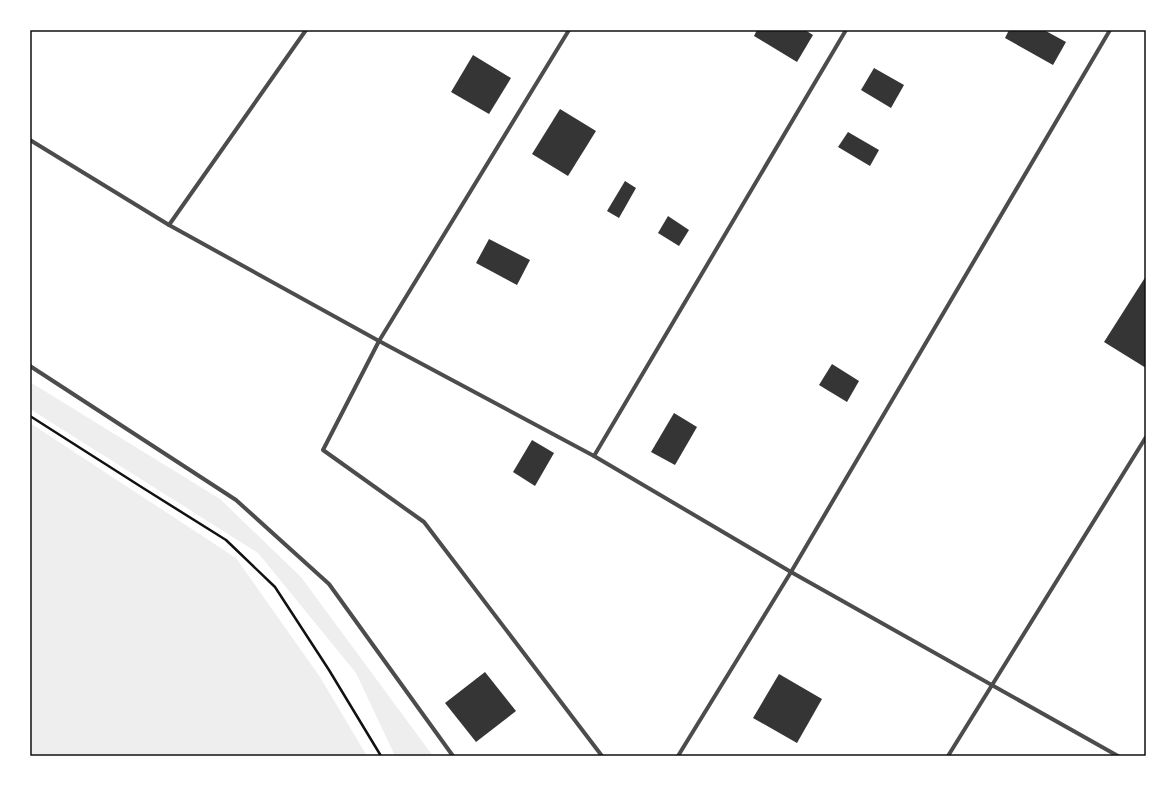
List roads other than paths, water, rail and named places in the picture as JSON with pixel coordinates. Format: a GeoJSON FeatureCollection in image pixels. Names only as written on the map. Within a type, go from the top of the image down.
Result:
{"type":"FeatureCollection","features":[{"type":"Feature","properties":{"kind":"street"},"geometry":{"type":"LineString","coordinates":[[169,225],[306,30]]}},
{"type":"Feature","properties":{"kind":"street"},"geometry":{"type":"LineString","coordinates":[[569,30],[380,341],[323,450],[424,522],[602,756]]}},
{"type":"Feature","properties":{"kind":"street"},"geometry":{"type":"LineString","coordinates":[[594,456],[846,30]]}},
{"type":"Feature","properties":{"kind":"street"},"geometry":{"type":"LineString","coordinates":[[678,756],[791,572],[1110,30]]}},
{"type":"Feature","properties":{"kind":"street"},"geometry":{"type":"LineString","coordinates":[[30,140],[169,225],[594,456],[791,572],[1118,756]]}},
{"type":"Feature","properties":{"kind":"street"},"geometry":{"type":"LineString","coordinates":[[30,366],[236,500],[329,584],[453,756]]}},
{"type":"Feature","properties":{"kind":"street"},"geometry":{"type":"LineString","coordinates":[[948,756],[1146,437]]}}]}
